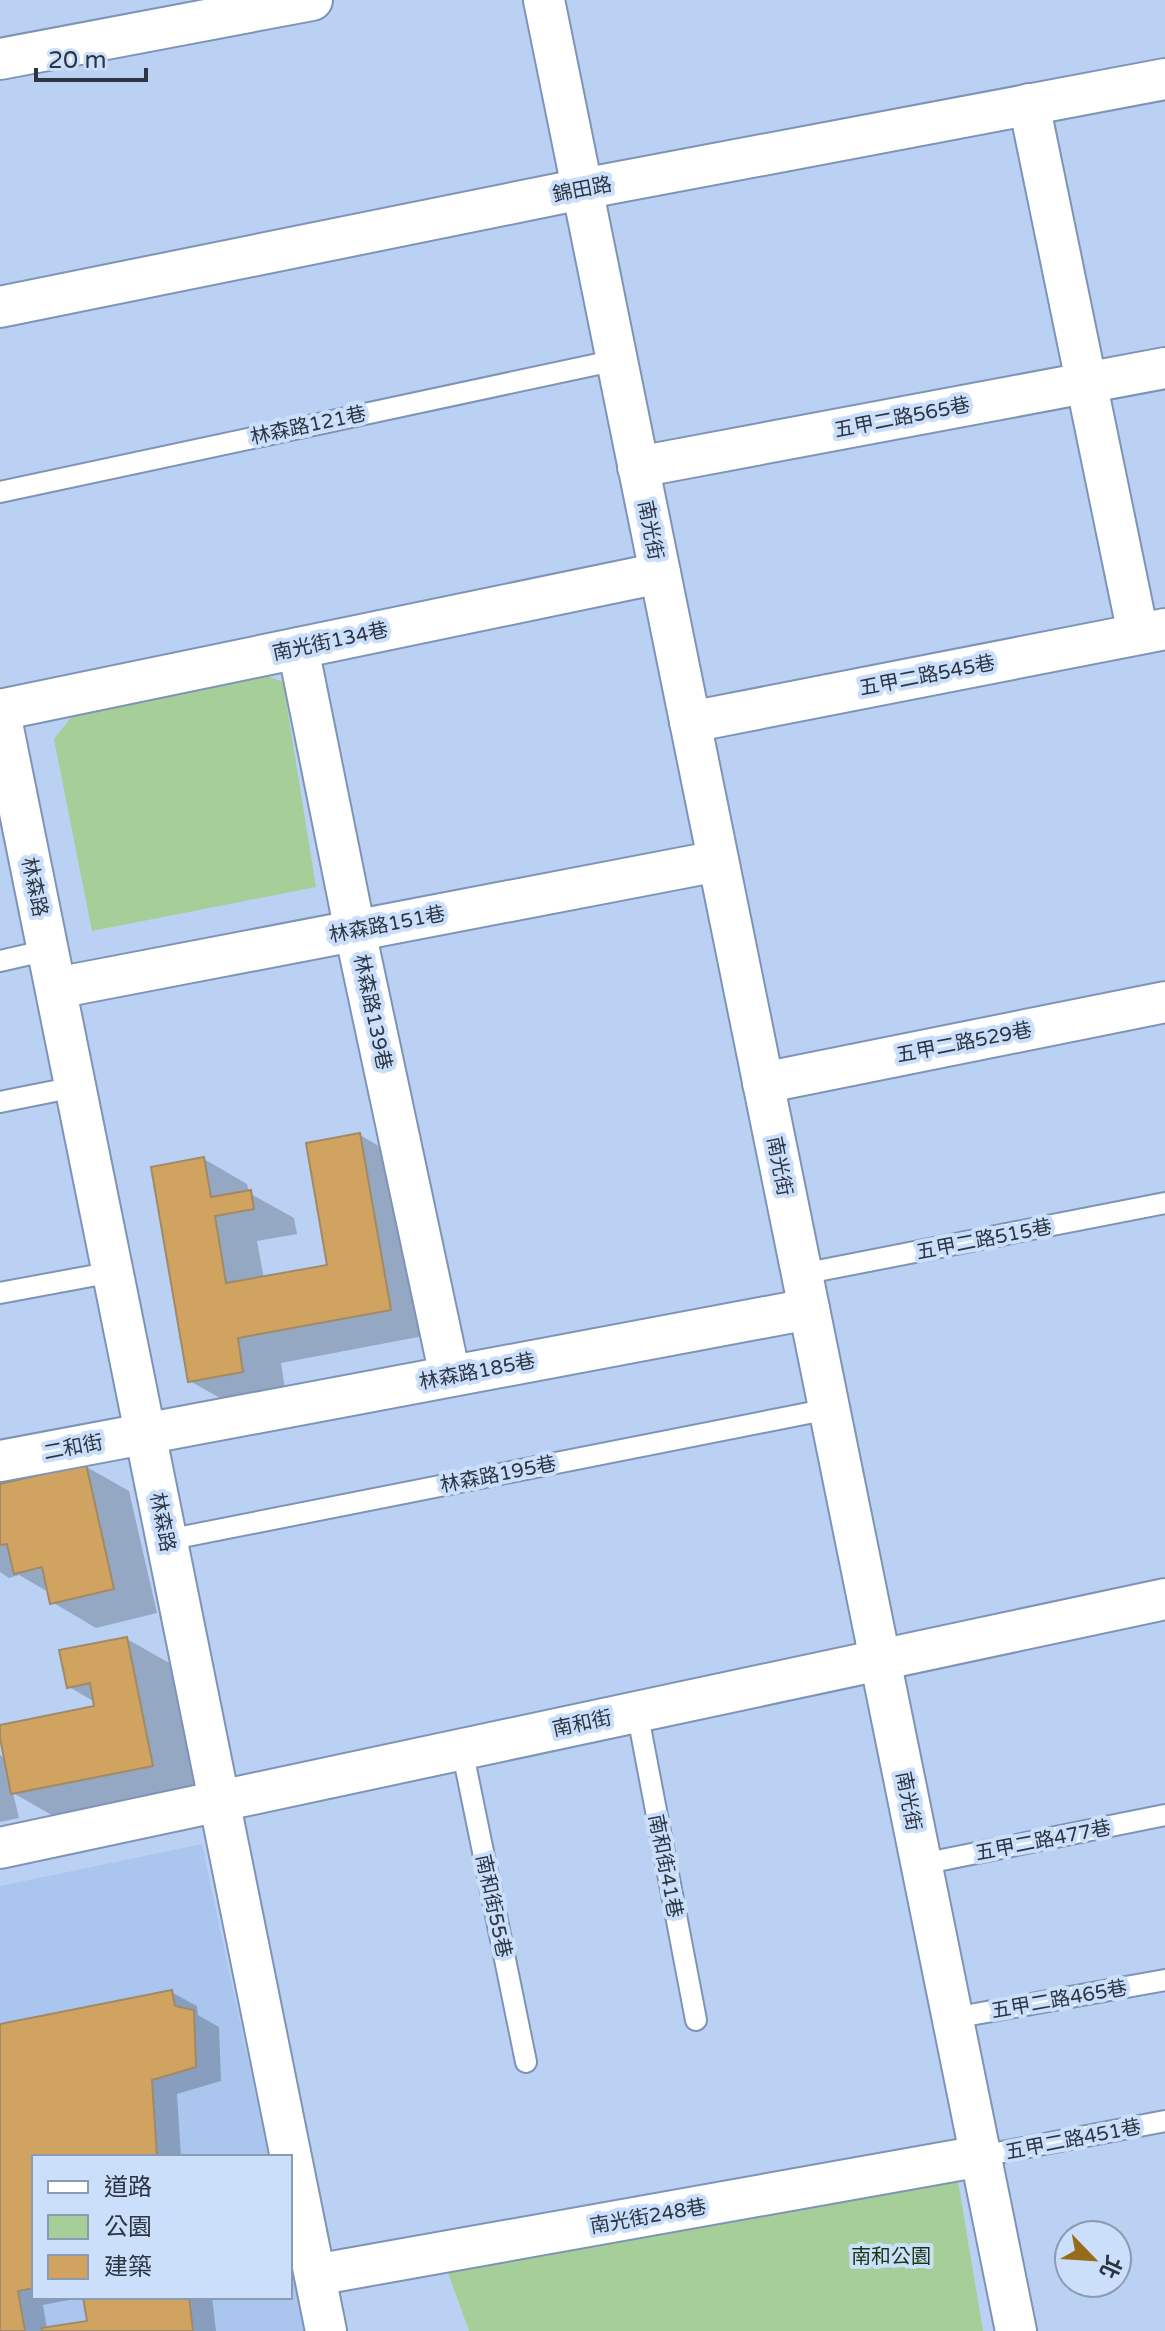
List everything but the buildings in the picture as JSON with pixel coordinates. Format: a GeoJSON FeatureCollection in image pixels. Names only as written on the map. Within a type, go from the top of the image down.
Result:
{"type":"FeatureCollection","features":[{"type":"Feature","properties":{"kind":"street"},"geometry":{"type":"LineString","coordinates":[[0,59],[312,0]]}},
{"type":"Feature","properties":{"kind":"street","name":"南光街"},"geometry":{"type":"LineString","coordinates":[[544,0],[1016,2331]]}},
{"type":"Feature","properties":{"kind":"street","name":"錦田路"},"geometry":{"type":"LineString","coordinates":[[0,307],[582,189],[1165,79]]}},
{"type":"Feature","properties":{"kind":"street"},"geometry":{"type":"LineString","coordinates":[[1029,104],[1086,383],[1152,632]]}},
{"type":"Feature","properties":{"kind":"street","name":"五甲二路565巷"},"geometry":{"type":"LineString","coordinates":[[638,467],[1165,368]]}},
{"type":"Feature","properties":{"kind":"street","name":"南光街134巷"},"geometry":{"type":"LineString","coordinates":[[0,712],[660,573]]}},
{"type":"Feature","properties":{"kind":"street","name":"五甲二路545巷"},"geometry":{"type":"LineString","coordinates":[[690,722],[1152,632]]}},
{"type":"Feature","properties":{"kind":"street","name":"林森路139巷"},"geometry":{"type":"LineString","coordinates":[[298,648],[450,1376]]}},
{"type":"Feature","properties":{"kind":"street","name":"林森路"},"geometry":{"type":"LineString","coordinates":[[0,712],[291,2155]]}},
{"type":"Feature","properties":{"kind":"street","name":"林森路151巷"},"geometry":{"type":"LineString","coordinates":[[52,969],[355,931],[718,861]]}},
{"type":"Feature","properties":{"kind":"street","name":"五甲二路529巷"},"geometry":{"type":"LineString","coordinates":[[763,1083],[1165,1002]]}},
{"type":"Feature","properties":{"kind":"street","name":"林森路185巷"},"geometry":{"type":"LineString","coordinates":[[145,1434],[450,1376],[806,1292]]}},
{"type":"Feature","properties":{"kind":"street","name":"二和街"},"geometry":{"type":"LineString","coordinates":[[0,1461],[145,1434]]}},
{"type":"Feature","properties":{"kind":"street","name":"南和街"},"geometry":{"type":"LineString","coordinates":[[0,1848],[1165,1599]]}},
{"type":"Feature","properties":{"kind":"street","name":"南光街248巷"},"geometry":{"type":"LineString","coordinates":[[315,2275],[981,2156]]}},
{"type":"Feature","properties":{"kind":"street","name":"林森路"},"geometry":{"type":"LineString","coordinates":[[292,2161],[326,2331]]}},
{"type":"Feature","properties":{"kind":"lane","name":"林森路121巷"},"geometry":{"type":"LineString","coordinates":[[0,492],[617,360]]}},
{"type":"Feature","properties":{"kind":"lane"},"geometry":{"type":"LineString","coordinates":[[0,961],[52,969]]}},
{"type":"Feature","properties":{"kind":"lane"},"geometry":{"type":"LineString","coordinates":[[0,1102],[75,1087]]}},
{"type":"Feature","properties":{"kind":"lane","name":"五甲二路515巷"},"geometry":{"type":"LineString","coordinates":[[806,1292],[1165,1203]]}},
{"type":"Feature","properties":{"kind":"lane"},"geometry":{"type":"LineString","coordinates":[[0,1293],[113,1272]]}},
{"type":"Feature","properties":{"kind":"lane","name":"林森路195巷"},"geometry":{"type":"LineString","coordinates":[[167,1540],[829,1409]]}},
{"type":"Feature","properties":{"kind":"lane","name":"南和街41巷"},"geometry":{"type":"LineString","coordinates":[[637,1711],[696,2020]]}},
{"type":"Feature","properties":{"kind":"lane","name":"南和街55巷"},"geometry":{"type":"LineString","coordinates":[[462,1749],[526,2062]]}},
{"type":"Feature","properties":{"kind":"lane","name":"五甲二路477巷"},"geometry":{"type":"LineString","coordinates":[[922,1864],[1165,1815]]}},
{"type":"Feature","properties":{"kind":"lane","name":"五甲二路465巷"},"geometry":{"type":"LineString","coordinates":[[953,2018],[1165,1980]]}},
{"type":"Feature","properties":{"kind":"lane","name":"五甲二路451巷"},"geometry":{"type":"LineString","coordinates":[[981,2156],[1165,2121]]}},
{"type":"Feature","properties":{"kind":"shaded area"},"geometry":{"type":"Polygon","coordinates":[[[202,1844],[269,2155],[32,2155],[32,2299],[292,2299],[292,2268],[305,2331],[0,2331],[0,1886],[202,1844]]]}},
{"type":"Feature","properties":{"kind":"green space"},"geometry":{"type":"Polygon","coordinates":[[[259,673],[283,682],[316,887],[92,931],[54,739],[73,715],[259,673]]]}},
{"type":"Feature","properties":{"kind":"green space","name":"南和公園"},"geometry":{"type":"Polygon","coordinates":[[[939,2170],[958,2181],[983,2331],[469,2331],[444,2262],[939,2170]]]}}]}
